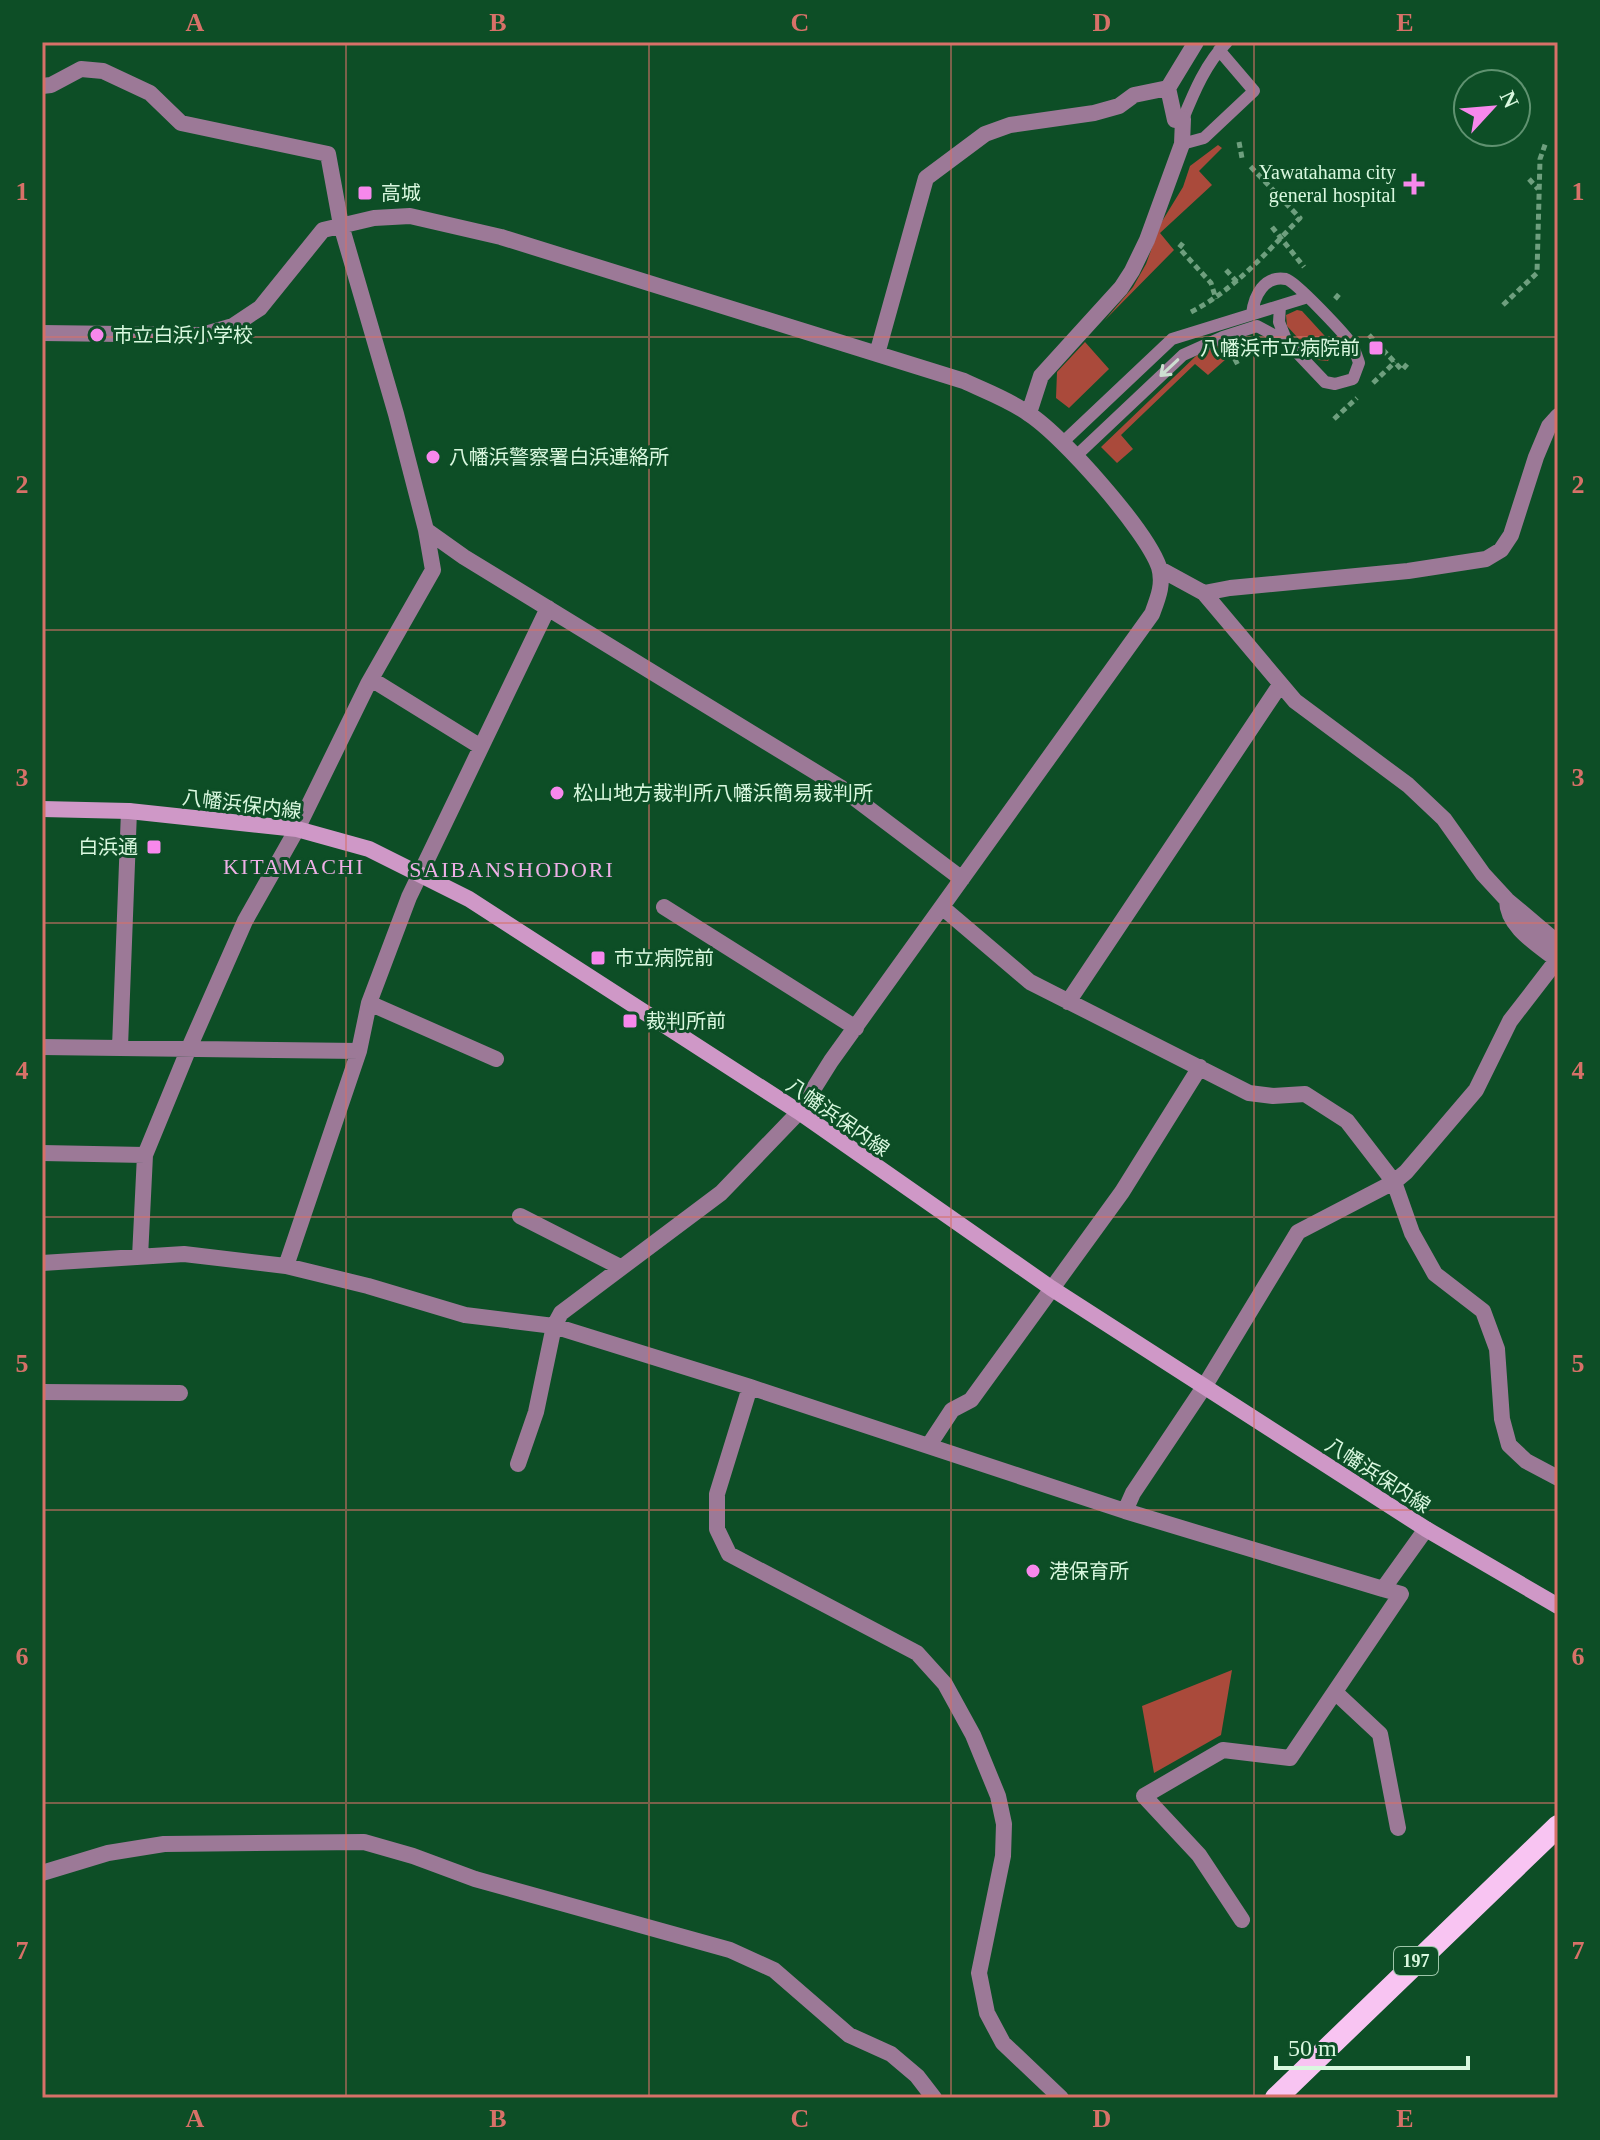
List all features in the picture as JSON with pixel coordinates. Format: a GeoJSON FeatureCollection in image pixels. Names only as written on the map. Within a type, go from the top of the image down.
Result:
{"type":"FeatureCollection","features":[{"type":"Feature","properties":{"kind":"highway","name":"197"},"geometry":{"type":"LineString","coordinates":[[1276,2098],[1558,1826]]}},
{"type":"Feature","properties":{"kind":"main road","name":"八幡浜保内線"},"geometry":{"type":"LineString","coordinates":[[42,809],[129,811],[297,829],[369,849],[469,899],[799,1112],[1051,1288],[1426,1529],[1558,1606]]}},
{"type":"Feature","properties":{"kind":"street"},"geometry":{"type":"LineString","coordinates":[[1029,413],[1041,376],[1121,288],[1147,240],[1182,144],[1183,119],[1175,120],[1168,88],[1196,42]]}},
{"type":"Feature","properties":{"kind":"street"},"geometry":{"type":"LineString","coordinates":[[42,86],[51,85],[81,69],[103,71],[150,93],[181,123],[328,154],[341,225],[426,530],[433,570],[371,679],[297,829],[245,921],[189,1048],[145,1155],[140,1257]]}},
{"type":"Feature","properties":{"kind":"street"},"geometry":{"type":"LineString","coordinates":[[877,354],[926,178],[985,134],[1010,125],[1094,113],[1119,106],[1134,95],[1168,88]]}},
{"type":"Feature","properties":{"kind":"street"},"geometry":{"type":"LineString","coordinates":[[42,333],[202,335],[233,326],[260,308],[323,230],[374,218],[410,216],[501,237],[964,381],[1029,413],[1063,442],[1147,542],[1160,569],[1161,588],[1152,614],[799,1112],[721,1193],[561,1313],[554,1326],[536,1412],[518,1464]]}},
{"type":"Feature","properties":{"kind":"street"},"geometry":{"type":"LineString","coordinates":[[1204,593],[1408,571],[1486,559],[1501,550],[1511,535],[1536,457],[1549,426],[1558,416]]}},
{"type":"Feature","properties":{"kind":"street"},"geometry":{"type":"LineString","coordinates":[[426,530],[464,557],[840,787],[962,879]]}},
{"type":"Feature","properties":{"kind":"street"},"geometry":{"type":"LineString","coordinates":[[1160,569],[1204,593],[1295,701],[1408,785],[1444,819],[1483,874],[1507,900],[1558,943]]}},
{"type":"Feature","properties":{"kind":"street"},"geometry":{"type":"LineString","coordinates":[[286,1266],[359,1051],[369,1003],[409,897],[548,608]]}},
{"type":"Feature","properties":{"kind":"street"},"geometry":{"type":"LineString","coordinates":[[371,679],[481,747]]}},
{"type":"Feature","properties":{"kind":"street"},"geometry":{"type":"LineString","coordinates":[[1068,1002],[1280,685]]}},
{"type":"Feature","properties":{"kind":"street"},"geometry":{"type":"LineString","coordinates":[[120,1047],[129,811]]}},
{"type":"Feature","properties":{"kind":"street"},"geometry":{"type":"LineString","coordinates":[[1125,1511],[1133,1493],[1204,1387],[1298,1232],[1394,1182],[1476,1090],[1510,1021],[1557,960],[1522,932],[1507,911],[1507,900]]}},
{"type":"Feature","properties":{"kind":"street"},"geometry":{"type":"LineString","coordinates":[[664,907],[856,1028]]}},
{"type":"Feature","properties":{"kind":"street"},"geometry":{"type":"LineString","coordinates":[[943,908],[1030,982],[1249,1093],[1273,1096],[1305,1094],[1347,1121],[1394,1182],[1412,1233],[1435,1274],[1483,1311],[1497,1349],[1502,1419],[1509,1445],[1526,1461],[1558,1478]]}},
{"type":"Feature","properties":{"kind":"street"},"geometry":{"type":"LineString","coordinates":[[369,1003],[496,1059]]}},
{"type":"Feature","properties":{"kind":"street"},"geometry":{"type":"LineString","coordinates":[[42,1047],[359,1051]]}},
{"type":"Feature","properties":{"kind":"street"},"geometry":{"type":"LineString","coordinates":[[929,1445],[952,1410],[971,1400],[1122,1192],[1200,1067]]}},
{"type":"Feature","properties":{"kind":"street"},"geometry":{"type":"LineString","coordinates":[[42,1153],[145,1155]]}},
{"type":"Feature","properties":{"kind":"street"},"geometry":{"type":"LineString","coordinates":[[520,1216],[620,1267]]}},
{"type":"Feature","properties":{"kind":"street"},"geometry":{"type":"LineString","coordinates":[[42,1263],[184,1254],[286,1266],[465,1315],[554,1326],[1125,1511],[1401,1594],[1290,1758],[1223,1750],[1144,1796],[1199,1855],[1242,1920]]}},
{"type":"Feature","properties":{"kind":"street"},"geometry":{"type":"LineString","coordinates":[[750,1387],[717,1494],[717,1529],[729,1554],[917,1653],[945,1684],[973,1735],[998,1796],[1004,1824],[1003,1856],[979,1973],[987,2013],[1003,2043],[1061,2098]]}},
{"type":"Feature","properties":{"kind":"street"},"geometry":{"type":"LineString","coordinates":[[42,1392],[180,1393]]}},
{"type":"Feature","properties":{"kind":"street"},"geometry":{"type":"LineString","coordinates":[[1383,1589],[1426,1529]]}},
{"type":"Feature","properties":{"kind":"street"},"geometry":{"type":"LineString","coordinates":[[1335,1692],[1380,1734],[1398,1828]]}},
{"type":"Feature","properties":{"kind":"street"},"geometry":{"type":"LineString","coordinates":[[42,1873],[108,1853],[164,1844],[364,1842],[475,1879],[730,1950],[774,1970],[849,2035],[891,2054],[917,2076],[934,2098]]}},
{"type":"Feature","properties":{"kind":"lane"},"geometry":{"type":"LineString","coordinates":[[1182,144],[1204,138],[1254,91],[1223,46],[1195,88],[1183,119]]}},
{"type":"Feature","properties":{"kind":"lane"},"geometry":{"type":"LineString","coordinates":[[1076,456],[1183,355],[1257,326],[1287,342],[1325,382],[1335,384],[1353,379],[1359,363],[1352,344],[1298,286],[1286,279],[1269,282],[1254,296],[1252,314]]}},
{"type":"Feature","properties":{"kind":"lane"},"geometry":{"type":"LineString","coordinates":[[1063,442],[1172,339],[1308,297]]}},
{"type":"Feature","properties":{"kind":"lane"},"geometry":{"type":"LineString","coordinates":[[1280,306],[1279,322],[1287,342]]}},
{"type":"Feature","properties":{"kind":"path"},"geometry":{"type":"LineString","coordinates":[[1239,142],[1242,158]]}},
{"type":"Feature","properties":{"kind":"path"},"geometry":{"type":"LineString","coordinates":[[1503,305],[1537,273],[1540,159],[1546,142]]}},
{"type":"Feature","properties":{"kind":"path"},"geometry":{"type":"LineString","coordinates":[[1249,165],[1300,218],[1280,238],[1272,227]]}},
{"type":"Feature","properties":{"kind":"path"},"geometry":{"type":"LineString","coordinates":[[1529,179],[1538,190]]}},
{"type":"Feature","properties":{"kind":"path"},"geometry":{"type":"LineString","coordinates":[[1183,243],[1179,248],[1211,283]]}},
{"type":"Feature","properties":{"kind":"path"},"geometry":{"type":"LineString","coordinates":[[1226,270],[1237,282]]}},
{"type":"Feature","properties":{"kind":"path"},"geometry":{"type":"LineString","coordinates":[[1335,299],[1341,292]]}},
{"type":"Feature","properties":{"kind":"path"},"geometry":{"type":"LineString","coordinates":[[1395,362],[1402,370],[1408,363]]}},
{"type":"Feature","properties":{"kind":"shaded area"},"geometry":{"type":"Polygon","coordinates":[[[1218,145],[1222,148],[1199,171],[1212,185],[1160,233],[1174,250],[1104,321],[1133,287],[1146,264],[1161,223],[1183,187],[1190,166],[1218,145]]]}},
{"type":"Feature","properties":{"kind":"shaded area"},"geometry":{"type":"Polygon","coordinates":[[[1302,311],[1334,346],[1328,361],[1318,360],[1287,326],[1286,315],[1302,311]]]}},
{"type":"Feature","properties":{"kind":"shaded area"},"geometry":{"type":"Polygon","coordinates":[[[1085,342],[1109,369],[1069,408],[1056,398],[1057,372],[1085,342]]]}},
{"type":"Feature","properties":{"kind":"shaded area"},"geometry":{"type":"Polygon","coordinates":[[[1220,345],[1226,359],[1208,375],[1195,364],[1121,435],[1133,449],[1117,463],[1101,447],[1198,354],[1220,345]]]}},
{"type":"Feature","properties":{"kind":"shaded area"},"geometry":{"type":"Polygon","coordinates":[[[1232,1670],[1221,1735],[1154,1773],[1142,1706],[1232,1670]]]}},
{"type":"Feature","properties":{"kind":"place","name":"Yawatahama city general hospital"},"geometry":{"type":"Point","coordinates":[1414,184]}},
{"type":"Feature","properties":{"kind":"place","name":"高城"},"geometry":{"type":"Point","coordinates":[365,193]}},
{"type":"Feature","properties":{"kind":"place","name":"市立白浜小学校"},"geometry":{"type":"Point","coordinates":[97,335]}},
{"type":"Feature","properties":{"kind":"place","name":"八幡浜市立病院前"},"geometry":{"type":"Point","coordinates":[1376,348]}},
{"type":"Feature","properties":{"kind":"place","name":"八幡浜警察署白浜連絡所"},"geometry":{"type":"Point","coordinates":[433,457]}},
{"type":"Feature","properties":{"kind":"place","name":"松山地方裁判所八幡浜簡易裁判所"},"geometry":{"type":"Point","coordinates":[557,793]}},
{"type":"Feature","properties":{"kind":"place","name":"白浜通"},"geometry":{"type":"Point","coordinates":[154,847]}},
{"type":"Feature","properties":{"kind":"place","name":"市立病院前"},"geometry":{"type":"Point","coordinates":[598,958]}},
{"type":"Feature","properties":{"kind":"place","name":"裁判所前"},"geometry":{"type":"Point","coordinates":[630,1021]}},
{"type":"Feature","properties":{"kind":"place","name":"港保育所"},"geometry":{"type":"Point","coordinates":[1033,1571]}},
{"type":"Feature","properties":{"kind":"district","name":"KITAMACHI"},"geometry":{"type":"Point","coordinates":[294,866]}},
{"type":"Feature","properties":{"kind":"district","name":"SAIBANSHODORI"},"geometry":{"type":"Point","coordinates":[512,869]}}]}
